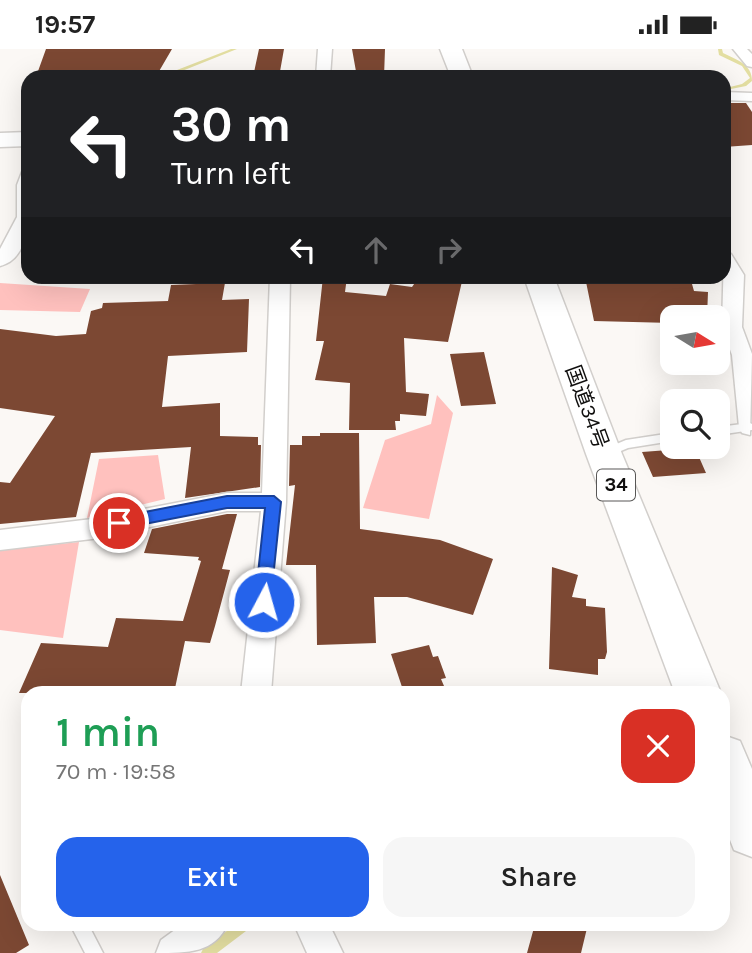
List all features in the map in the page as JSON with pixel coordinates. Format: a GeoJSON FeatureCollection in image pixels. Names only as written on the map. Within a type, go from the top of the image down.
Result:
{"type":"FeatureCollection","features":[{"type":"Feature","properties":{"kind":"highway"},"geometry":{"type":"LineString","coordinates":[[451,49],[458,70]]}},
{"type":"Feature","properties":{"kind":"highway","name":"国道34号"},"geometry":{"type":"LineString","coordinates":[[542,284],[604,454],[695,686]]}},
{"type":"Feature","properties":{"kind":"highway"},"geometry":{"type":"LineString","coordinates":[[730,775],[752,832]]}},
{"type":"Feature","properties":{"kind":"main road"},"geometry":{"type":"LineString","coordinates":[[0,141],[21,140]]}},
{"type":"Feature","properties":{"kind":"street"},"geometry":{"type":"LineString","coordinates":[[324,70],[325,49]]}},
{"type":"Feature","properties":{"kind":"street"},"geometry":{"type":"LineString","coordinates":[[740,49],[752,63]]}},
{"type":"Feature","properties":{"kind":"street"},"geometry":{"type":"LineString","coordinates":[[731,96],[752,97]]}},
{"type":"Feature","properties":{"kind":"street"},"geometry":{"type":"LineString","coordinates":[[0,260],[17,238],[21,227]]}},
{"type":"Feature","properties":{"kind":"street"},"geometry":{"type":"LineString","coordinates":[[733,265],[732,327],[742,355],[750,427]]}},
{"type":"Feature","properties":{"kind":"street"},"geometry":{"type":"LineString","coordinates":[[257,686],[274,502],[280,284]]}},
{"type":"Feature","properties":{"kind":"street"},"geometry":{"type":"LineString","coordinates":[[0,540],[92,529],[227,502],[274,502]]}},
{"type":"Feature","properties":{"kind":"street"},"geometry":{"type":"LineString","coordinates":[[174,953],[202,931]]}},
{"type":"Feature","properties":{"kind":"street"},"geometry":{"type":"LineString","coordinates":[[314,931],[325,953]]}},
{"type":"Feature","properties":{"kind":"lane"},"geometry":{"type":"LineString","coordinates":[[730,430],[750,427]]}},
{"type":"Feature","properties":{"kind":"lane"},"geometry":{"type":"LineString","coordinates":[[604,454],[626,444],[660,439]]}},
{"type":"Feature","properties":{"kind":"lane"},"geometry":{"type":"LineString","coordinates":[[83,931],[94,953]]}},
{"type":"Feature","properties":{"kind":"shaded area"},"geometry":{"type":"Polygon","coordinates":[[[0,283],[90,289],[80,312],[0,310],[0,283]]]}},
{"type":"Feature","properties":{"kind":"shaded area"},"geometry":{"type":"Polygon","coordinates":[[[437,395],[453,413],[429,519],[363,508],[385,440],[431,424],[437,395]]]}},
{"type":"Feature","properties":{"kind":"shaded area"},"geometry":{"type":"Polygon","coordinates":[[[158,455],[165,499],[87,518],[99,459],[158,455]]]}},
{"type":"Feature","properties":{"kind":"shaded area"},"geometry":{"type":"Polygon","coordinates":[[[79,542],[63,638],[0,630],[0,550],[79,542]]]}},
{"type":"Feature","properties":{"kind":"building"},"geometry":{"type":"Polygon","coordinates":[[[46,49],[172,49],[160,70],[38,70],[46,49]]]}},
{"type":"Feature","properties":{"kind":"building"},"geometry":{"type":"Polygon","coordinates":[[[259,49],[284,49],[280,70],[254,70],[259,49]]]}},
{"type":"Feature","properties":{"kind":"building"},"geometry":{"type":"Polygon","coordinates":[[[352,49],[385,49],[384,70],[356,70],[352,49]]]}},
{"type":"Feature","properties":{"kind":"building"},"geometry":{"type":"Polygon","coordinates":[[[731,103],[746,103],[752,112],[752,145],[731,146],[731,103]]]}},
{"type":"Feature","properties":{"kind":"building"},"geometry":{"type":"Polygon","coordinates":[[[225,284],[222,300],[249,299],[247,352],[168,356],[162,407],[220,403],[220,436],[258,437],[258,445],[261,445],[260,487],[185,498],[191,447],[91,453],[76,517],[0,524],[0,482],[10,483],[55,416],[0,408],[0,329],[56,336],[86,334],[91,311],[102,308],[103,303],[168,301],[171,285],[225,284]]]}},
{"type":"Feature","properties":{"kind":"building"},"geometry":{"type":"Polygon","coordinates":[[[322,284],[346,284],[345,292],[386,296],[390,284],[412,287],[414,284],[461,284],[448,342],[404,338],[406,392],[429,394],[426,416],[400,414],[400,421],[395,421],[396,430],[349,430],[350,383],[315,380],[324,341],[316,341],[322,284]]]}},
{"type":"Feature","properties":{"kind":"building"},"geometry":{"type":"Polygon","coordinates":[[[586,284],[692,284],[694,291],[708,292],[707,305],[660,305],[660,323],[594,321],[586,284]]]}},
{"type":"Feature","properties":{"kind":"building"},"geometry":{"type":"Polygon","coordinates":[[[484,352],[496,404],[461,406],[450,354],[484,352]]]}},
{"type":"Feature","properties":{"kind":"building"},"geometry":{"type":"Polygon","coordinates":[[[320,433],[359,433],[360,529],[440,540],[493,559],[473,615],[407,597],[374,597],[376,643],[317,645],[316,565],[286,565],[295,485],[289,486],[290,445],[302,445],[302,436],[320,436],[320,433]]]}},
{"type":"Feature","properties":{"kind":"building"},"geometry":{"type":"Polygon","coordinates":[[[660,451],[660,459],[700,459],[706,473],[653,477],[642,452],[660,451]]]}},
{"type":"Feature","properties":{"kind":"building"},"geometry":{"type":"Polygon","coordinates":[[[237,514],[222,569],[230,570],[210,643],[185,641],[175,686],[22,686],[41,643],[108,647],[116,618],[183,621],[201,561],[198,560],[199,557],[144,553],[152,529],[237,514]]]}},
{"type":"Feature","properties":{"kind":"building"},"geometry":{"type":"Polygon","coordinates":[[[552,567],[578,575],[572,597],[586,599],[586,606],[605,608],[607,652],[605,659],[598,659],[598,675],[549,669],[552,567]]]}},
{"type":"Feature","properties":{"kind":"building"},"geometry":{"type":"Polygon","coordinates":[[[429,645],[433,657],[438,656],[446,678],[441,679],[444,686],[402,686],[391,654],[429,645]]]}},
{"type":"Feature","properties":{"kind":"building"},"geometry":{"type":"Polygon","coordinates":[[[0,875],[29,945],[16,953],[0,953],[0,875]]]}},
{"type":"Feature","properties":{"kind":"building"},"geometry":{"type":"Polygon","coordinates":[[[533,931],[586,931],[581,953],[527,953],[533,931]]]}},
{"type":"Feature","properties":{"kind":"waterway"},"geometry":{"type":"LineString","coordinates":[[180,70],[235,49]]}},
{"type":"Feature","properties":{"kind":"waterway"},"geometry":{"type":"LineString","coordinates":[[720,49],[721,54],[744,65],[752,77]]}},
{"type":"Feature","properties":{"kind":"waterway"},"geometry":{"type":"LineString","coordinates":[[731,88],[744,85],[752,79]]}},
{"type":"Feature","properties":{"kind":"waterway"},"geometry":{"type":"LineString","coordinates":[[18,247],[21,242]]}},
{"type":"Feature","properties":{"kind":"waterway"},"geometry":{"type":"LineString","coordinates":[[207,953],[237,931]]}},
{"type":"Feature","properties":{"kind":"route"},"geometry":{"type":"LineString","coordinates":[[119,523],[227,502],[274,502],[264,602]]}}]}
